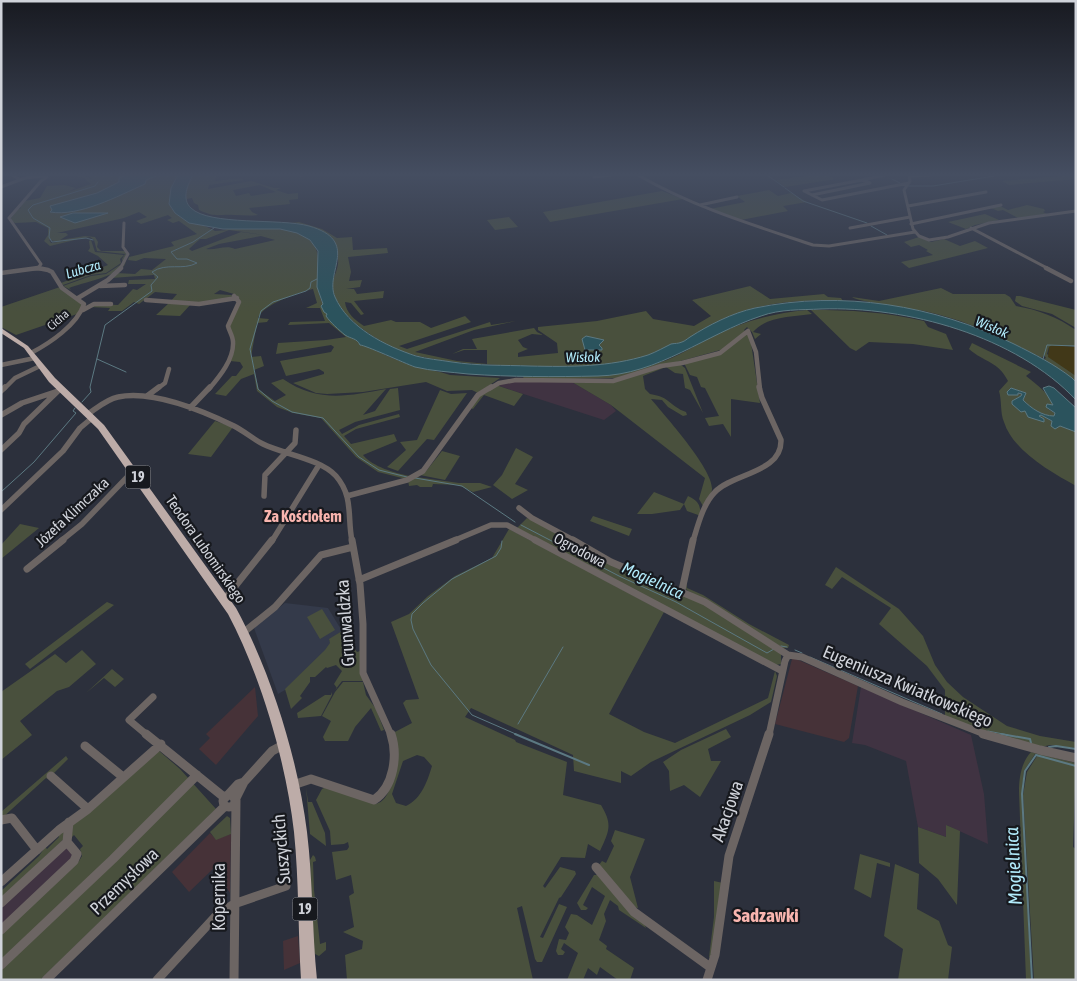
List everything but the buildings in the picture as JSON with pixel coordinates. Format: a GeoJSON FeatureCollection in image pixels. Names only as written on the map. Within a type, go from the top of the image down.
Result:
{"type":"FeatureCollection","features":[{"type":"Feature","properties":{"kind":"highway","name":"Teodora Lubomirskiego"},"geometry":{"type":"LineString","coordinates":[[1,330],[26,347],[60,390],[90,416],[110,437],[224,600],[244,632],[256,658],[283,745]]}},
{"type":"Feature","properties":{"kind":"highway","name":"Suszyckich"},"geometry":{"type":"LineString","coordinates":[[283,745],[293,785],[302,850],[309,980]]}},
{"type":"Feature","properties":{"kind":"street"},"geometry":{"type":"LineString","coordinates":[[1,273],[38,268],[41,264],[11,221]]}},
{"type":"Feature","properties":{"kind":"street"},"geometry":{"type":"LineString","coordinates":[[743,221],[797,241],[821,247],[862,242],[915,232]]}},
{"type":"Feature","properties":{"kind":"street"},"geometry":{"type":"LineString","coordinates":[[850,228],[889,221]]}},
{"type":"Feature","properties":{"kind":"street"},"geometry":{"type":"LineString","coordinates":[[911,221],[915,232],[922,238],[933,240],[1003,221]]}},
{"type":"Feature","properties":{"kind":"street"},"geometry":{"type":"LineString","coordinates":[[911,224],[927,221]]}},
{"type":"Feature","properties":{"kind":"street","name":"Cicha"},"geometry":{"type":"LineString","coordinates":[[78,298],[100,286],[126,264],[128,254],[123,247],[124,222]]}},
{"type":"Feature","properties":{"kind":"street"},"geometry":{"type":"LineString","coordinates":[[971,228],[1071,281]]}},
{"type":"Feature","properties":{"kind":"street","name":"Cicha"},"geometry":{"type":"LineString","coordinates":[[35,359],[83,310],[84,304],[61,286],[52,272],[38,268]]}},
{"type":"Feature","properties":{"kind":"street"},"geometry":{"type":"LineString","coordinates":[[100,286],[125,285]]}},
{"type":"Feature","properties":{"kind":"street"},"geometry":{"type":"LineString","coordinates":[[146,300],[198,304],[235,297],[240,302],[228,326],[233,341],[228,363],[207,391],[190,408]]}},
{"type":"Feature","properties":{"kind":"street"},"geometry":{"type":"LineString","coordinates":[[83,310],[94,304],[111,304]]}},
{"type":"Feature","properties":{"kind":"street"},"geometry":{"type":"LineString","coordinates":[[347,496],[406,480],[423,471],[432,461],[473,401],[478,395],[491,387],[509,380],[613,381],[661,366],[711,356],[727,350],[748,331],[753,344],[762,400],[778,429],[781,442],[779,454],[768,465],[732,480],[713,494],[697,528],[682,590]]}},
{"type":"Feature","properties":{"kind":"street"},"geometry":{"type":"LineString","coordinates":[[1,365],[18,364],[35,359]]}},
{"type":"Feature","properties":{"kind":"street"},"geometry":{"type":"LineString","coordinates":[[1,391],[35,359]]}},
{"type":"Feature","properties":{"kind":"street"},"geometry":{"type":"LineString","coordinates":[[148,396],[165,382],[169,369]]}},
{"type":"Feature","properties":{"kind":"street"},"geometry":{"type":"LineString","coordinates":[[1,415],[22,403],[60,390]]}},
{"type":"Feature","properties":{"kind":"street"},"geometry":{"type":"LineString","coordinates":[[1,450],[19,433],[24,424],[60,390]]}},
{"type":"Feature","properties":{"kind":"street","name":"Grunwaldzka"},"geometry":{"type":"LineString","coordinates":[[1,510],[63,451],[90,416],[114,398],[148,396],[164,399],[190,408],[235,426],[262,444],[319,465],[335,475],[347,496],[359,580],[363,624],[363,673],[392,736],[394,745],[388,783],[379,798],[374,800],[311,779],[293,785]]}},
{"type":"Feature","properties":{"kind":"street"},"geometry":{"type":"LineString","coordinates":[[264,496],[265,475],[294,446],[296,430]]}},
{"type":"Feature","properties":{"kind":"street"},"geometry":{"type":"LineString","coordinates":[[224,600],[271,542],[319,465]]}},
{"type":"Feature","properties":{"kind":"street","name":"Józefa Klimczaka"},"geometry":{"type":"LineString","coordinates":[[26,569],[82,524],[133,471]]}},
{"type":"Feature","properties":{"kind":"street","name":"Eugeniusza Kwiatkowskiego"},"geometry":{"type":"LineString","coordinates":[[519,508],[532,518],[553,528],[610,562],[649,579],[682,590],[705,602],[788,655],[802,657],[973,731],[1076,758]]}},
{"type":"Feature","properties":{"kind":"street","name":"Ogrodowa"},"geometry":{"type":"LineString","coordinates":[[359,580],[492,525],[507,525],[782,671]]}},
{"type":"Feature","properties":{"kind":"street"},"geometry":{"type":"LineString","coordinates":[[244,632],[275,607],[321,555],[353,546]]}},
{"type":"Feature","properties":{"kind":"street","name":"Akacjowa"},"geometry":{"type":"LineString","coordinates":[[707,980],[715,955],[729,856],[771,728],[782,671],[788,655]]}},
{"type":"Feature","properties":{"kind":"street"},"geometry":{"type":"LineString","coordinates":[[153,696],[129,720],[161,744],[230,803]]}},
{"type":"Feature","properties":{"kind":"street"},"geometry":{"type":"LineString","coordinates":[[1,882],[69,822],[88,809],[161,744]]}},
{"type":"Feature","properties":{"kind":"street","name":"Przemysłowa"},"geometry":{"type":"LineString","coordinates":[[46,980],[230,803],[244,782],[272,751],[283,745]]}},
{"type":"Feature","properties":{"kind":"street"},"geometry":{"type":"LineString","coordinates":[[86,746],[123,778]]}},
{"type":"Feature","properties":{"kind":"street"},"geometry":{"type":"LineString","coordinates":[[1,965],[113,859],[197,775]]}},
{"type":"Feature","properties":{"kind":"street"},"geometry":{"type":"LineString","coordinates":[[51,776],[88,809]]}},
{"type":"Feature","properties":{"kind":"street","name":"Kopernika"},"geometry":{"type":"LineString","coordinates":[[230,803],[234,904],[234,980]]}},
{"type":"Feature","properties":{"kind":"street"},"geometry":{"type":"LineString","coordinates":[[1,820],[12,818],[37,850]]}},
{"type":"Feature","properties":{"kind":"street"},"geometry":{"type":"LineString","coordinates":[[1,903],[67,842],[69,822]]}},
{"type":"Feature","properties":{"kind":"street"},"geometry":{"type":"LineString","coordinates":[[1,930],[74,861],[77,854],[67,842]]}},
{"type":"Feature","properties":{"kind":"street"},"geometry":{"type":"LineString","coordinates":[[596,867],[634,912],[710,967]]}},
{"type":"Feature","properties":{"kind":"street"},"geometry":{"type":"LineString","coordinates":[[157,980],[215,917],[234,904],[286,886]]}},
{"type":"Feature","properties":{"kind":"shaded area"},"geometry":{"type":"Polygon","coordinates":[[[186,221],[281,222],[309,226],[325,232],[333,240],[337,248],[333,287],[335,297],[341,308],[358,326],[380,341],[416,356],[429,359],[481,365],[560,366],[605,364],[634,359],[648,355],[671,344],[683,342],[705,328],[746,310],[788,303],[854,301],[920,311],[952,319],[1014,344],[1036,355],[1072,378],[1076,382],[1076,400],[1051,378],[1023,358],[992,342],[958,329],[924,320],[854,309],[798,310],[768,314],[741,324],[661,361],[641,369],[620,374],[598,376],[500,376],[428,370],[415,367],[360,345],[356,340],[345,335],[335,326],[326,316],[327,314],[321,306],[323,304],[317,287],[318,251],[310,240],[297,233],[280,229],[223,229],[186,221]]]}},
{"type":"Feature","properties":{"kind":"shaded area"},"geometry":{"type":"Polygon","coordinates":[[[586,336],[604,340],[599,345],[602,350],[585,350],[582,339],[586,336]]]}},
{"type":"Feature","properties":{"kind":"shaded area"},"geometry":{"type":"Polygon","coordinates":[[[507,382],[572,382],[611,405],[616,411],[604,420],[496,385],[507,382]]]}},
{"type":"Feature","properties":{"kind":"shaded area"},"geometry":{"type":"Polygon","coordinates":[[[1049,386],[1054,388],[1076,408],[1076,432],[1060,426],[1055,429],[1051,426],[1052,421],[1041,415],[1039,416],[1044,419],[1044,422],[1028,417],[1025,411],[1021,412],[1012,404],[1012,401],[1022,394],[1008,395],[1007,392],[1011,388],[1026,393],[1023,400],[1030,406],[1041,413],[1054,416],[1055,413],[1046,407],[1047,404],[1053,405],[1043,388],[1049,386]]]}},
{"type":"Feature","properties":{"kind":"shaded area"},"geometry":{"type":"Polygon","coordinates":[[[285,603],[328,608],[342,631],[329,640],[332,645],[285,690],[278,694],[254,628],[285,603]]]}},
{"type":"Feature","properties":{"kind":"shaded area"},"geometry":{"type":"Polygon","coordinates":[[[792,659],[796,659],[858,686],[849,738],[844,742],[775,724],[792,659]]]}},
{"type":"Feature","properties":{"kind":"shaded area"},"geometry":{"type":"Polygon","coordinates":[[[255,687],[258,716],[216,765],[199,749],[210,738],[206,734],[255,687]]]}},
{"type":"Feature","properties":{"kind":"shaded area"},"geometry":{"type":"Polygon","coordinates":[[[861,687],[971,735],[984,794],[988,844],[946,825],[946,837],[918,827],[906,761],[865,745],[852,743],[861,687]]]}},
{"type":"Feature","properties":{"kind":"shaded area"},"geometry":{"type":"Polygon","coordinates":[[[210,833],[216,839],[231,834],[230,893],[214,868],[189,892],[172,872],[210,833]]]}},
{"type":"Feature","properties":{"kind":"shaded area"},"geometry":{"type":"Polygon","coordinates":[[[66,846],[75,858],[1,927],[1,906],[66,846]]]}},
{"type":"Feature","properties":{"kind":"shaded area"},"geometry":{"type":"Polygon","coordinates":[[[298,936],[300,963],[284,970],[283,941],[298,936]]]}},
{"type":"Feature","properties":{"kind":"green space"},"geometry":{"type":"Polygon","coordinates":[[[11,221],[112,221],[57,233],[66,233],[68,235],[60,240],[85,236],[95,237],[98,242],[97,247],[101,251],[126,251],[127,254],[125,265],[120,270],[69,288],[71,290],[63,286],[91,276],[106,274],[123,263],[122,259],[125,254],[97,251],[94,240],[90,237],[50,246],[44,241],[48,235],[48,228],[36,222],[15,223],[11,221]]]}},
{"type":"Feature","properties":{"kind":"green space"},"geometry":{"type":"Polygon","coordinates":[[[137,221],[151,221],[141,224],[137,221]]]}},
{"type":"Feature","properties":{"kind":"green space"},"geometry":{"type":"Polygon","coordinates":[[[169,221],[188,221],[215,231],[228,230],[223,229],[280,229],[306,237],[314,246],[318,258],[318,290],[322,301],[328,315],[340,330],[367,346],[404,363],[450,375],[500,378],[478,393],[472,390],[447,391],[426,382],[363,392],[316,393],[293,383],[324,374],[324,372],[319,369],[286,376],[280,361],[331,352],[334,347],[331,345],[276,354],[278,343],[346,337],[329,323],[288,325],[290,322],[325,321],[320,308],[306,308],[317,303],[313,289],[282,300],[267,308],[258,318],[269,319],[267,322],[257,323],[251,357],[261,356],[264,366],[254,370],[259,390],[275,401],[286,395],[271,383],[283,379],[296,387],[321,395],[359,394],[386,389],[363,415],[375,411],[390,389],[398,388],[400,410],[355,422],[339,430],[342,434],[359,425],[399,414],[400,417],[356,429],[344,436],[351,444],[394,434],[397,441],[363,455],[378,466],[410,476],[406,479],[378,472],[356,457],[321,418],[293,413],[277,407],[257,391],[254,374],[241,379],[226,396],[215,394],[232,376],[236,376],[243,367],[240,362],[230,361],[233,348],[229,325],[239,305],[234,294],[220,290],[214,294],[231,295],[235,298],[203,304],[170,302],[177,294],[155,292],[139,304],[134,302],[122,311],[108,311],[110,308],[90,307],[95,304],[118,305],[133,289],[137,290],[146,284],[128,284],[129,280],[155,279],[154,275],[111,278],[116,273],[135,274],[141,269],[152,270],[166,259],[144,258],[136,261],[128,260],[129,257],[174,246],[171,242],[197,234],[179,221],[173,223],[169,221]],[[229,230],[206,239],[200,239],[189,249],[192,251],[241,232],[264,235],[229,230]],[[261,236],[219,244],[206,249],[228,247],[235,249],[275,240],[261,236]]]}},
{"type":"Feature","properties":{"kind":"green space"},"geometry":{"type":"Polygon","coordinates":[[[488,221],[512,221],[518,227],[495,230],[488,221]]]}},
{"type":"Feature","properties":{"kind":"green space"},"geometry":{"type":"Polygon","coordinates":[[[954,221],[995,221],[966,229],[948,222],[954,221]]]}},
{"type":"Feature","properties":{"kind":"green space"},"geometry":{"type":"Polygon","coordinates":[[[299,222],[322,229],[337,238],[352,237],[353,250],[387,248],[388,253],[348,257],[351,272],[349,281],[362,280],[360,287],[346,289],[354,289],[357,294],[384,291],[383,298],[354,301],[364,314],[361,315],[351,303],[345,302],[349,313],[364,326],[391,320],[396,322],[420,322],[431,328],[465,316],[471,322],[399,346],[407,349],[490,322],[491,325],[516,321],[474,330],[415,352],[457,361],[487,364],[487,350],[464,350],[452,354],[463,349],[477,349],[472,339],[534,328],[543,335],[532,334],[518,340],[523,347],[528,349],[518,353],[518,357],[558,353],[557,343],[538,330],[538,327],[597,321],[646,311],[653,319],[694,326],[711,316],[692,300],[750,286],[770,299],[824,294],[828,297],[841,298],[843,301],[798,301],[753,308],[719,320],[682,343],[672,344],[635,359],[609,364],[582,366],[495,365],[449,361],[406,353],[380,340],[354,322],[337,301],[333,289],[338,264],[338,254],[335,245],[325,233],[318,229],[291,223],[299,222]]]}},
{"type":"Feature","properties":{"kind":"green space"},"geometry":{"type":"Polygon","coordinates":[[[919,237],[931,242],[944,239],[960,246],[975,241],[988,248],[909,268],[901,262],[933,255],[919,245],[911,247],[904,242],[919,237]]]}},
{"type":"Feature","properties":{"kind":"green space"},"geometry":{"type":"Polygon","coordinates":[[[91,240],[95,252],[124,255],[120,259],[121,263],[106,273],[91,275],[63,285],[61,283],[108,265],[98,256],[88,251],[90,248],[89,241],[91,240]]]}},
{"type":"Feature","properties":{"kind":"green space"},"geometry":{"type":"Polygon","coordinates":[[[60,287],[83,305],[80,313],[16,335],[1,327],[1,307],[60,287]]]}},
{"type":"Feature","properties":{"kind":"green space"},"geometry":{"type":"Polygon","coordinates":[[[941,288],[953,294],[1005,294],[1010,297],[1016,306],[1048,315],[1076,330],[1076,347],[1059,345],[1049,347],[1047,354],[1076,376],[1076,382],[1044,359],[1046,358],[1044,355],[1042,358],[999,337],[955,319],[852,297],[879,301],[941,288]]]}},
{"type":"Feature","properties":{"kind":"green space"},"geometry":{"type":"Polygon","coordinates":[[[1016,296],[1076,310],[1076,328],[1052,314],[1022,306],[1015,301],[1016,296]]]}},
{"type":"Feature","properties":{"kind":"green space"},"geometry":{"type":"Polygon","coordinates":[[[169,303],[191,304],[180,316],[156,315],[169,303]]]}},
{"type":"Feature","properties":{"kind":"green space"},"geometry":{"type":"Polygon","coordinates":[[[807,310],[812,314],[780,318],[765,323],[753,332],[761,334],[755,339],[747,327],[744,330],[750,336],[760,403],[731,399],[731,437],[723,424],[709,426],[705,418],[719,416],[705,388],[701,387],[697,377],[690,375],[684,363],[711,356],[724,349],[677,362],[685,368],[703,413],[690,390],[685,388],[683,374],[675,373],[666,367],[643,376],[645,389],[650,394],[666,399],[686,412],[687,415],[683,416],[668,407],[662,400],[651,399],[687,443],[705,469],[710,480],[712,492],[703,506],[699,499],[705,478],[611,405],[572,382],[608,383],[618,378],[524,380],[523,376],[596,375],[649,366],[667,360],[734,327],[769,316],[807,310]]]}},
{"type":"Feature","properties":{"kind":"green space"},"geometry":{"type":"Polygon","coordinates":[[[811,310],[868,312],[924,321],[928,327],[946,334],[953,350],[913,344],[869,342],[856,351],[850,348],[811,310]]]}},
{"type":"Feature","properties":{"kind":"green space"},"geometry":{"type":"Polygon","coordinates":[[[972,343],[1031,372],[1026,376],[1048,396],[1053,405],[1048,409],[1056,414],[1050,416],[1037,411],[1023,400],[1026,393],[1011,388],[1008,395],[1022,394],[1017,398],[1025,411],[1041,415],[1060,426],[1076,432],[1076,486],[1034,460],[1009,433],[1001,411],[999,391],[1008,381],[1000,370],[969,349],[972,343]]]}},
{"type":"Feature","properties":{"kind":"green space"},"geometry":{"type":"Polygon","coordinates":[[[496,385],[523,394],[514,406],[484,395],[473,409],[471,408],[479,396],[496,385]]]}},
{"type":"Feature","properties":{"kind":"green space"},"geometry":{"type":"Polygon","coordinates":[[[440,390],[451,394],[467,393],[434,440],[427,439],[398,471],[387,467],[406,450],[400,442],[417,440],[440,390]]]}},
{"type":"Feature","properties":{"kind":"green space"},"geometry":{"type":"Polygon","coordinates":[[[215,421],[233,427],[211,457],[188,454],[215,421]]]}},
{"type":"Feature","properties":{"kind":"green space"},"geometry":{"type":"Polygon","coordinates":[[[516,448],[533,457],[515,484],[528,490],[512,499],[493,485],[502,475],[516,448]]]}},
{"type":"Feature","properties":{"kind":"green space"},"geometry":{"type":"Polygon","coordinates":[[[442,451],[460,456],[445,480],[420,475],[427,470],[442,451]]]}},
{"type":"Feature","properties":{"kind":"green space"},"geometry":{"type":"Polygon","coordinates":[[[416,477],[459,483],[480,483],[492,487],[473,492],[458,485],[433,484],[432,487],[409,486],[408,480],[416,477]]]}},
{"type":"Feature","properties":{"kind":"green space"},"geometry":{"type":"Polygon","coordinates":[[[654,492],[684,504],[680,510],[637,514],[654,492]]]}},
{"type":"Feature","properties":{"kind":"green space"},"geometry":{"type":"Polygon","coordinates":[[[688,496],[695,500],[699,506],[701,516],[687,511],[684,504],[688,496]]]}},
{"type":"Feature","properties":{"kind":"green space"},"geometry":{"type":"Polygon","coordinates":[[[593,516],[632,529],[629,536],[590,521],[593,516]]]}},
{"type":"Feature","properties":{"kind":"green space"},"geometry":{"type":"Polygon","coordinates":[[[527,518],[556,530],[590,552],[703,602],[781,652],[781,664],[776,665],[517,528],[527,518]]]}},
{"type":"Feature","properties":{"kind":"green space"},"geometry":{"type":"Polygon","coordinates":[[[20,524],[39,528],[1,559],[1,545],[20,524]]]}},
{"type":"Feature","properties":{"kind":"green space"},"geometry":{"type":"Polygon","coordinates":[[[509,529],[664,612],[609,714],[644,732],[675,743],[768,698],[775,671],[777,676],[771,702],[750,715],[651,762],[631,776],[621,771],[621,783],[574,771],[573,755],[471,708],[465,717],[516,742],[567,762],[563,795],[601,805],[605,812],[608,828],[600,851],[588,844],[585,858],[561,857],[543,886],[545,888],[560,867],[575,871],[576,874],[559,898],[540,937],[543,938],[559,904],[567,907],[542,962],[537,962],[535,959],[522,906],[517,908],[533,980],[347,980],[345,955],[362,949],[363,941],[343,932],[354,927],[349,896],[354,893],[351,875],[336,880],[332,852],[347,850],[349,847],[348,842],[331,845],[330,831],[316,800],[322,789],[326,787],[376,804],[383,800],[388,793],[393,773],[393,733],[412,723],[403,703],[406,700],[419,699],[391,622],[409,614],[428,596],[455,576],[492,558],[509,529]],[[417,755],[403,761],[392,794],[396,803],[406,806],[412,803],[420,794],[432,766],[424,757],[417,755]]]}},
{"type":"Feature","properties":{"kind":"green space"},"geometry":{"type":"Polygon","coordinates":[[[836,567],[899,609],[923,636],[935,665],[947,682],[963,697],[1007,726],[1040,736],[1076,742],[1076,748],[1050,745],[1041,747],[985,732],[945,716],[945,690],[927,666],[879,624],[891,608],[842,577],[832,589],[825,585],[836,567]]]}},
{"type":"Feature","properties":{"kind":"green space"},"geometry":{"type":"Polygon","coordinates":[[[686,580],[687,588],[703,595],[749,624],[789,645],[788,648],[783,648],[688,591],[685,588],[686,580]]]}},
{"type":"Feature","properties":{"kind":"green space"},"geometry":{"type":"Polygon","coordinates":[[[107,602],[114,605],[30,669],[25,664],[107,602]]]}},
{"type":"Feature","properties":{"kind":"green space"},"geometry":{"type":"Polygon","coordinates":[[[322,609],[335,630],[320,639],[307,617],[322,609]]]}},
{"type":"Feature","properties":{"kind":"green space"},"geometry":{"type":"Polygon","coordinates":[[[342,631],[357,652],[360,651],[363,681],[342,681],[337,688],[334,684],[342,671],[336,665],[326,667],[315,677],[310,677],[310,682],[300,696],[302,698],[291,709],[285,689],[325,650],[330,643],[329,639],[342,631]]]}},
{"type":"Feature","properties":{"kind":"green space"},"geometry":{"type":"Polygon","coordinates":[[[82,650],[96,664],[69,687],[57,691],[20,721],[32,735],[1,760],[1,692],[55,654],[66,663],[82,650]]]}},
{"type":"Feature","properties":{"kind":"green space"},"geometry":{"type":"Polygon","coordinates":[[[112,669],[124,679],[115,687],[104,678],[86,693],[112,669]]]}},
{"type":"Feature","properties":{"kind":"green space"},"geometry":{"type":"Polygon","coordinates":[[[343,682],[363,682],[366,695],[376,709],[384,730],[381,731],[371,708],[355,727],[348,741],[325,741],[323,737],[331,721],[322,716],[335,692],[343,682]]]}},
{"type":"Feature","properties":{"kind":"green space"},"geometry":{"type":"Polygon","coordinates":[[[332,692],[332,695],[321,716],[298,718],[297,713],[325,695],[331,695],[332,692]]]}},
{"type":"Feature","properties":{"kind":"green space"},"geometry":{"type":"Polygon","coordinates":[[[726,729],[731,737],[708,749],[711,761],[721,761],[700,797],[684,785],[670,791],[669,771],[663,762],[681,750],[726,729]]]}},
{"type":"Feature","properties":{"kind":"green space"},"geometry":{"type":"Polygon","coordinates":[[[158,750],[180,769],[216,809],[40,980],[1,980],[1,934],[79,861],[82,856],[80,849],[83,846],[74,835],[70,839],[73,825],[158,750]]]}},
{"type":"Feature","properties":{"kind":"green space"},"geometry":{"type":"Polygon","coordinates":[[[1031,752],[1076,763],[1073,847],[1076,849],[1076,980],[1034,980],[1023,795],[1027,772],[1037,756],[1035,754],[1024,771],[1022,789],[1031,980],[1026,980],[1019,787],[1023,766],[1031,752]]]}},
{"type":"Feature","properties":{"kind":"green space"},"geometry":{"type":"Polygon","coordinates":[[[66,756],[68,759],[48,779],[46,778],[1,819],[1,812],[66,756]]]}},
{"type":"Feature","properties":{"kind":"green space"},"geometry":{"type":"Polygon","coordinates":[[[306,787],[308,802],[312,802],[325,833],[326,846],[310,834],[306,787]]]}},
{"type":"Feature","properties":{"kind":"green space"},"geometry":{"type":"Polygon","coordinates":[[[227,816],[230,818],[231,834],[216,840],[210,832],[227,816]]]}},
{"type":"Feature","properties":{"kind":"green space"},"geometry":{"type":"Polygon","coordinates":[[[946,825],[960,831],[957,905],[938,879],[919,863],[918,827],[946,837],[946,825]]]}},
{"type":"Feature","properties":{"kind":"green space"},"geometry":{"type":"Polygon","coordinates":[[[63,828],[65,838],[1,898],[1,891],[39,856],[45,847],[47,849],[59,837],[58,834],[63,828]]]}},
{"type":"Feature","properties":{"kind":"green space"},"geometry":{"type":"Polygon","coordinates":[[[615,830],[645,839],[630,877],[638,908],[633,907],[599,865],[602,861],[606,863],[614,846],[611,841],[615,830]]]}},
{"type":"Feature","properties":{"kind":"green space"},"geometry":{"type":"Polygon","coordinates":[[[860,854],[890,863],[890,867],[877,863],[871,898],[854,889],[860,854]]]}},
{"type":"Feature","properties":{"kind":"green space"},"geometry":{"type":"Polygon","coordinates":[[[313,855],[316,861],[313,862],[314,890],[320,944],[326,942],[326,950],[319,956],[314,951],[310,860],[313,855]]]}},
{"type":"Feature","properties":{"kind":"green space"},"geometry":{"type":"Polygon","coordinates":[[[895,864],[919,874],[917,909],[939,921],[948,945],[952,947],[948,980],[898,980],[903,949],[884,936],[895,864]]]}},
{"type":"Feature","properties":{"kind":"green space"},"geometry":{"type":"Polygon","coordinates":[[[594,875],[598,875],[644,923],[646,928],[619,910],[618,906],[610,900],[604,914],[606,921],[599,940],[607,946],[606,949],[634,968],[630,980],[618,980],[600,967],[597,975],[588,968],[583,980],[567,980],[578,953],[564,943],[561,949],[565,952],[563,955],[558,955],[556,951],[559,939],[566,940],[569,933],[565,927],[571,914],[577,915],[592,925],[605,896],[592,887],[583,905],[588,908],[581,910],[577,903],[594,875]]]}},
{"type":"Feature","properties":{"kind":"green space"},"geometry":{"type":"Polygon","coordinates":[[[714,881],[723,883],[711,958],[709,957],[714,917],[714,881]]]}},
{"type":"Feature","properties":{"kind":"sand"},"geometry":{"type":"Polygon","coordinates":[[[1052,345],[1076,347],[1076,376],[1048,357],[1049,347],[1052,345]]]}},
{"type":"Feature","properties":{"kind":"waterway","name":"Lubcza"},"geometry":{"type":"LineString","coordinates":[[38,221],[50,228],[49,237],[52,242],[86,238],[93,240]]}},
{"type":"Feature","properties":{"kind":"waterway"},"geometry":{"type":"LineString","coordinates":[[861,221],[867,223]]}},
{"type":"Feature","properties":{"kind":"waterway"},"geometry":{"type":"LineString","coordinates":[[871,226],[887,235]]}},
{"type":"Feature","properties":{"kind":"waterway"},"geometry":{"type":"LineString","coordinates":[[82,402],[91,392],[90,387],[105,325],[152,291],[151,285],[158,277],[152,272],[158,269],[197,263],[187,259],[177,259],[171,252],[193,242],[214,228]]}},
{"type":"Feature","properties":{"kind":"waterway","name":"Mogielnica"},"geometry":{"type":"LineString","coordinates":[[317,279],[311,282],[310,288],[306,291],[273,302],[261,311],[250,349],[258,389],[272,401],[292,412],[323,418],[359,457],[379,470],[407,477]]}},
{"type":"Feature","properties":{"kind":"waterway"},"geometry":{"type":"LineString","coordinates":[[1043,359],[1047,345],[1076,346]]}},
{"type":"Feature","properties":{"kind":"waterway"},"geometry":{"type":"LineString","coordinates":[[97,359],[126,372]]}},
{"type":"Feature","properties":{"kind":"waterway"},"geometry":{"type":"LineString","coordinates":[[1,492],[34,462],[76,413],[73,411],[75,408]]}},
{"type":"Feature","properties":{"kind":"waterway","name":"Mogielnica"},"geometry":{"type":"LineString","coordinates":[[415,478],[462,486],[515,522]]}},
{"type":"Feature","properties":{"kind":"waterway","name":"Mogielnica"},"geometry":{"type":"LineString","coordinates":[[521,525],[619,576],[676,602],[767,653],[774,649]]}},
{"type":"Feature","properties":{"kind":"waterway"},"geometry":{"type":"LineString","coordinates":[[502,541],[501,548],[496,556],[452,579],[423,603],[412,614],[411,620],[413,629],[431,665],[472,715],[518,735]]}},
{"type":"Feature","properties":{"kind":"waterway","name":"Mogielnica"},"geometry":{"type":"LineString","coordinates":[[781,646],[787,647]]}},
{"type":"Feature","properties":{"kind":"waterway"},"geometry":{"type":"LineString","coordinates":[[518,724],[563,647]]}},
{"type":"Feature","properties":{"kind":"waterway","name":"Mogielnica"},"geometry":{"type":"LineString","coordinates":[[795,650],[802,653]]}},
{"type":"Feature","properties":{"kind":"waterway","name":"Mogielnica"},"geometry":{"type":"LineString","coordinates":[[810,657],[942,714]]}},
{"type":"Feature","properties":{"kind":"waterway","name":"Mogielnica"},"geometry":{"type":"LineString","coordinates":[[988,731],[1008,735]]}},
{"type":"Feature","properties":{"kind":"waterway"},"geometry":{"type":"LineString","coordinates":[[515,734],[589,765]]}},
{"type":"Feature","properties":{"kind":"waterway","name":"Mogielnica"},"geometry":{"type":"LineString","coordinates":[[1001,734],[1030,739],[1031,743]]}},
{"type":"Feature","properties":{"kind":"waterway","name":"Mogielnica"},"geometry":{"type":"LineString","coordinates":[[1049,747],[1056,746],[1076,749]]}},
{"type":"Feature","properties":{"kind":"waterway","name":"Mogielnica"},"geometry":{"type":"LineString","coordinates":[[1032,980],[1022,794],[1025,771],[1036,755],[1076,766]]}},
{"type":"Feature","properties":{"kind":"district","name":"Za Kościołem"},"geometry":{"type":"Point","coordinates":[303,516]}},
{"type":"Feature","properties":{"kind":"district","name":"Sadzawki"},"geometry":{"type":"Point","coordinates":[766,915]}},
{"type":"Feature","properties":{"kind":"water label","name":"Wisłok"},"geometry":{"type":"Point","coordinates":[992,327]}},
{"type":"Feature","properties":{"kind":"water label","name":"Wisłok"},"geometry":{"type":"Point","coordinates":[583,357]}}]}
